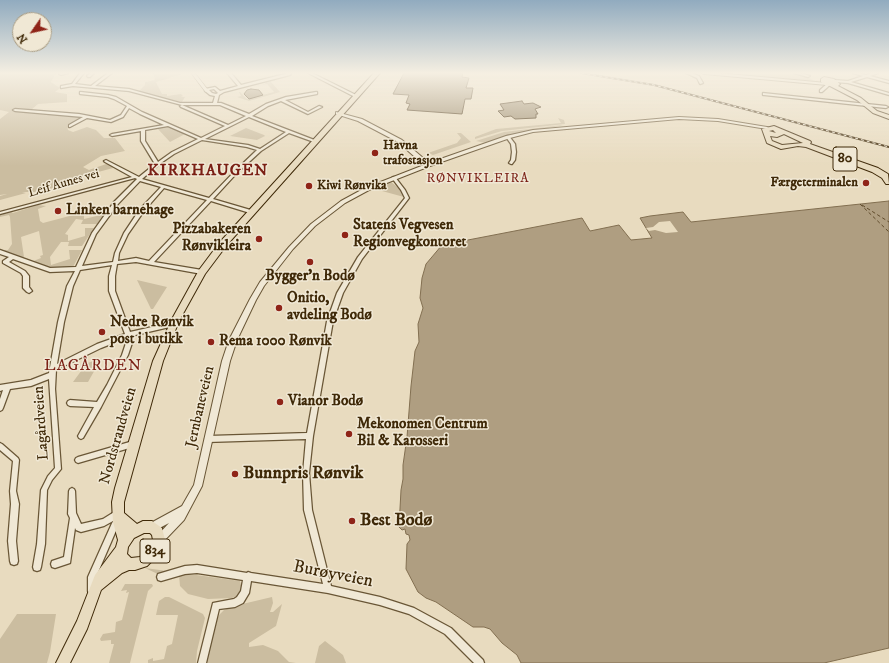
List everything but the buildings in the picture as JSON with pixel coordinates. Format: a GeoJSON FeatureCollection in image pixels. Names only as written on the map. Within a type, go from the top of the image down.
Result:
{"type":"FeatureCollection","features":[{"type":"Feature","properties":{"kind":"highway"},"geometry":{"type":"LineString","coordinates":[[869,105],[875,112],[888,117]]}},
{"type":"Feature","properties":{"kind":"highway"},"geometry":{"type":"LineString","coordinates":[[766,131],[769,142],[778,134]]}},
{"type":"Feature","properties":{"kind":"highway","name":"Jernbaneveien"},"geometry":{"type":"LineString","coordinates":[[766,131],[809,142],[889,172]]}},
{"type":"Feature","properties":{"kind":"highway","name":"80"},"geometry":{"type":"LineString","coordinates":[[769,142],[781,147],[794,145],[889,182]]}},
{"type":"Feature","properties":{"kind":"main road","name":"Nordstrandveien"},"geometry":{"type":"LineString","coordinates":[[122,545],[119,522],[119,496],[158,361],[174,324],[202,272],[224,244],[347,104]]}},
{"type":"Feature","properties":{"kind":"main road","name":"834"},"geometry":{"type":"LineString","coordinates":[[119,514],[135,530]]}},
{"type":"Feature","properties":{"kind":"main road","name":"834"},"geometry":{"type":"LineString","coordinates":[[63,663],[82,624],[99,579],[122,545],[135,530],[143,526],[152,527],[158,532],[159,540],[156,549],[146,560],[135,564],[128,564],[118,569],[95,591]]}},
{"type":"Feature","properties":{"kind":"main road","name":"834"},"geometry":{"type":"LineString","coordinates":[[122,545],[122,559],[128,564]]}},
{"type":"Feature","properties":{"kind":"street"},"geometry":{"type":"LineString","coordinates":[[125,104],[200,139],[248,146],[260,150]]}},
{"type":"Feature","properties":{"kind":"street"},"geometry":{"type":"LineString","coordinates":[[218,104],[316,141]]}},
{"type":"Feature","properties":{"kind":"street","name":"Lagårdveien"},"geometry":{"type":"LineString","coordinates":[[37,567],[41,544],[44,490],[50,478],[58,469],[52,410],[53,372],[64,305],[77,268],[102,221],[137,178],[157,164],[200,139],[250,116],[263,107],[271,104]]}},
{"type":"Feature","properties":{"kind":"street"},"geometry":{"type":"LineString","coordinates":[[290,104],[308,113],[320,107]]}},
{"type":"Feature","properties":{"kind":"street"},"geometry":{"type":"LineString","coordinates":[[859,104],[887,108]]}},
{"type":"Feature","properties":{"kind":"street"},"geometry":{"type":"LineString","coordinates":[[14,110],[87,116],[110,121],[122,116],[129,106]]}},
{"type":"Feature","properties":{"kind":"street"},"geometry":{"type":"LineString","coordinates":[[182,106],[227,126]]}},
{"type":"Feature","properties":{"kind":"street"},"geometry":{"type":"LineString","coordinates":[[338,115],[351,117],[364,122],[400,141],[428,165]]}},
{"type":"Feature","properties":{"kind":"street"},"geometry":{"type":"LineString","coordinates":[[70,126],[87,116]]}},
{"type":"Feature","properties":{"kind":"street","name":"Jernbaneveien"},"geometry":{"type":"LineString","coordinates":[[159,540],[181,517],[198,486],[220,382],[229,350],[243,318],[262,284],[291,248],[330,210],[361,192],[428,165],[508,137],[549,129],[657,119],[694,118],[736,123],[766,131]]}},
{"type":"Feature","properties":{"kind":"street"},"geometry":{"type":"LineString","coordinates":[[112,135],[169,125]]}},
{"type":"Feature","properties":{"kind":"street"},"geometry":{"type":"LineString","coordinates":[[143,130],[143,141],[157,164]]}},
{"type":"Feature","properties":{"kind":"street"},"geometry":{"type":"LineString","coordinates":[[151,262],[209,199],[260,150],[289,132]]}},
{"type":"Feature","properties":{"kind":"street"},"geometry":{"type":"LineString","coordinates":[[508,137],[513,144],[514,152],[511,163]]}},
{"type":"Feature","properties":{"kind":"street"},"geometry":{"type":"LineString","coordinates":[[106,161],[137,178],[252,212]]}},
{"type":"Feature","properties":{"kind":"street","name":"Leif Aunes vei"},"geometry":{"type":"LineString","coordinates":[[0,213],[137,178]]}},
{"type":"Feature","properties":{"kind":"street"},"geometry":{"type":"LineString","coordinates":[[328,589],[308,504],[306,473],[310,436],[330,321],[340,293],[360,258],[406,198],[404,190],[394,178]]}},
{"type":"Feature","properties":{"kind":"street"},"geometry":{"type":"LineString","coordinates":[[81,436],[125,355],[130,340],[112,291],[114,262],[126,234],[142,210],[164,186]]}},
{"type":"Feature","properties":{"kind":"street"},"geometry":{"type":"LineString","coordinates":[[0,252],[45,269],[64,270],[136,260],[202,272]]}},
{"type":"Feature","properties":{"kind":"street"},"geometry":{"type":"LineString","coordinates":[[12,257],[6,261],[6,264],[14,266],[23,272],[26,276],[26,288],[29,291]]}},
{"type":"Feature","properties":{"kind":"street"},"geometry":{"type":"LineString","coordinates":[[0,408],[3,388],[31,382],[53,372],[88,350],[127,335],[174,324]]}},
{"type":"Feature","properties":{"kind":"street"},"geometry":{"type":"LineString","coordinates":[[70,403],[99,405]]}},
{"type":"Feature","properties":{"kind":"street"},"geometry":{"type":"LineString","coordinates":[[208,438],[310,436]]}},
{"type":"Feature","properties":{"kind":"street"},"geometry":{"type":"LineString","coordinates":[[78,460],[133,444]]}},
{"type":"Feature","properties":{"kind":"street"},"geometry":{"type":"LineString","coordinates":[[0,446],[16,460],[13,491],[15,504],[12,541],[14,561]]}},
{"type":"Feature","properties":{"kind":"street"},"geometry":{"type":"LineString","coordinates":[[55,564],[67,560],[73,519],[72,491]]}},
{"type":"Feature","properties":{"kind":"street"},"geometry":{"type":"LineString","coordinates":[[152,527],[184,510]]}},
{"type":"Feature","properties":{"kind":"street"},"geometry":{"type":"LineString","coordinates":[[73,519],[81,528],[104,522],[119,514]]}},
{"type":"Feature","properties":{"kind":"street"},"geometry":{"type":"LineString","coordinates":[[95,591],[91,584],[92,577],[119,514]]}},
{"type":"Feature","properties":{"kind":"street","name":"Burøyveien"},"geometry":{"type":"LineString","coordinates":[[161,577],[185,570],[197,569],[328,589],[380,601],[411,611],[448,631],[480,663]]}},
{"type":"Feature","properties":{"kind":"street"},"geometry":{"type":"LineString","coordinates":[[202,663],[216,606],[235,603],[240,600],[245,593],[248,576]]}},
{"type":"Feature","properties":{"kind":"shaded area"},"geometry":{"type":"Polygon","coordinates":[[[0,104],[39,104],[31,110],[83,116],[67,125],[68,130],[73,132],[87,127],[96,130],[104,138],[115,138],[125,151],[101,156],[83,167],[89,170],[109,163],[113,168],[76,178],[71,183],[39,192],[22,192],[26,193],[0,200],[0,196],[7,194],[0,195],[0,119],[9,112],[0,110],[0,104]]]}},
{"type":"Feature","properties":{"kind":"shaded area"},"geometry":{"type":"Polygon","coordinates":[[[558,118],[564,120],[565,124],[502,131],[475,139],[475,137],[496,129],[561,123],[558,118]]]}},
{"type":"Feature","properties":{"kind":"shaded area"},"geometry":{"type":"Polygon","coordinates":[[[563,125],[523,132],[486,143],[476,141],[504,132],[563,125]]]}},
{"type":"Feature","properties":{"kind":"shaded area"},"geometry":{"type":"Polygon","coordinates":[[[171,126],[185,134],[170,142],[157,128],[171,126]]]}},
{"type":"Feature","properties":{"kind":"shaded area"},"geometry":{"type":"Polygon","coordinates":[[[246,128],[265,136],[257,140],[230,136],[246,128]]]}},
{"type":"Feature","properties":{"kind":"shaded area"},"geometry":{"type":"Polygon","coordinates":[[[457,133],[461,133],[471,142],[433,155],[428,153],[457,143],[461,138],[457,133]]]}},
{"type":"Feature","properties":{"kind":"shaded area"},"geometry":{"type":"Polygon","coordinates":[[[391,182],[400,189],[404,197],[371,188],[391,182]]]}},
{"type":"Feature","properties":{"kind":"shaded area"},"geometry":{"type":"Polygon","coordinates":[[[889,201],[889,648],[824,663],[521,663],[517,655],[502,643],[490,629],[484,627],[473,627],[436,602],[426,598],[418,592],[406,569],[407,544],[410,540],[409,535],[406,534],[405,529],[402,530],[399,527],[401,490],[415,351],[419,342],[418,324],[423,308],[420,298],[422,278],[426,264],[442,245],[582,218],[590,231],[619,225],[631,240],[652,238],[640,218],[683,212],[691,222],[889,201]]]}},
{"type":"Feature","properties":{"kind":"shaded area"},"geometry":{"type":"Polygon","coordinates":[[[38,205],[46,206],[38,209],[40,221],[43,223],[81,213],[84,213],[84,219],[101,215],[102,207],[109,207],[97,224],[81,224],[83,220],[76,219],[65,234],[68,235],[68,241],[85,236],[85,228],[94,228],[82,246],[68,246],[69,242],[61,242],[50,257],[51,265],[70,259],[69,250],[82,250],[73,267],[44,267],[31,262],[41,258],[40,256],[43,255],[39,231],[21,237],[24,257],[21,258],[0,250],[8,250],[12,244],[10,217],[9,215],[0,217],[0,215],[11,212],[13,213],[38,205]]]}},
{"type":"Feature","properties":{"kind":"shaded area"},"geometry":{"type":"Polygon","coordinates":[[[137,280],[167,287],[153,309],[151,309],[137,280]]]}},
{"type":"Feature","properties":{"kind":"shaded area"},"geometry":{"type":"Polygon","coordinates":[[[101,359],[88,382],[73,382],[87,363],[101,359]]]}},
{"type":"Feature","properties":{"kind":"shaded area"},"geometry":{"type":"Polygon","coordinates":[[[145,568],[240,581],[242,589],[237,596],[232,598],[208,599],[188,594],[180,586],[179,575],[162,576],[145,568]]]}},
{"type":"Feature","properties":{"kind":"shaded area"},"geometry":{"type":"Polygon","coordinates":[[[125,584],[152,584],[153,586],[148,591],[130,663],[109,663],[114,644],[111,644],[111,640],[101,641],[100,639],[103,634],[115,632],[116,622],[122,620],[129,592],[126,593],[127,590],[121,591],[125,584]]]}},
{"type":"Feature","properties":{"kind":"shaded area"},"geometry":{"type":"Polygon","coordinates":[[[165,597],[169,597],[203,614],[205,618],[197,651],[196,663],[148,663],[148,660],[153,658],[153,661],[164,659],[167,646],[172,644],[178,615],[156,615],[159,601],[165,597]]]}},
{"type":"Feature","properties":{"kind":"shaded area"},"geometry":{"type":"Polygon","coordinates":[[[272,597],[273,603],[270,612],[273,612],[282,604],[276,626],[249,643],[249,647],[263,645],[278,651],[289,662],[296,663],[206,663],[215,625],[219,615],[224,610],[234,606],[272,597]]]}},
{"type":"Feature","properties":{"kind":"shaded area"},"geometry":{"type":"Polygon","coordinates":[[[17,614],[56,614],[47,663],[0,663],[0,639],[17,614]]]}},
{"type":"Feature","properties":{"kind":"shaded area"},"geometry":{"type":"Polygon","coordinates":[[[325,641],[343,655],[346,663],[315,663],[319,646],[325,641]]]}},
{"type":"Feature","properties":{"kind":"pier"},"geometry":{"type":"Polygon","coordinates":[[[670,221],[678,232],[666,233],[655,230],[649,231],[646,228],[653,227],[659,222],[670,221]]]}},
{"type":"Feature","properties":{"kind":"ferry route"},"geometry":{"type":"LineString","coordinates":[[860,204],[889,232]]}},
{"type":"Feature","properties":{"kind":"ferry route"},"geometry":{"type":"LineString","coordinates":[[862,205],[889,222]]}},
{"type":"Feature","properties":{"kind":"railway"},"geometry":{"type":"LineString","coordinates":[[726,104],[889,147]]}},
{"type":"Feature","properties":{"kind":"place","name":"Havna trafostasjon"},"geometry":{"type":"Point","coordinates":[375,153]}},
{"type":"Feature","properties":{"kind":"place","name":"Færgeterminalen"},"geometry":{"type":"Point","coordinates":[866,183]}},
{"type":"Feature","properties":{"kind":"place","name":"Kiwi Rønvika"},"geometry":{"type":"Point","coordinates":[309,186]}},
{"type":"Feature","properties":{"kind":"place","name":"Linken barnehage"},"geometry":{"type":"Point","coordinates":[58,211]}},
{"type":"Feature","properties":{"kind":"place","name":"Statens Vegvesen Regionvegkontoret"},"geometry":{"type":"Point","coordinates":[345,235]}},
{"type":"Feature","properties":{"kind":"place","name":"Pizzabakeren Rønvikleira"},"geometry":{"type":"Point","coordinates":[259,239]}},
{"type":"Feature","properties":{"kind":"place","name":"Bygger'n Bodø"},"geometry":{"type":"Point","coordinates":[310,262]}},
{"type":"Feature","properties":{"kind":"place","name":"Onitio, avdeling Bodø"},"geometry":{"type":"Point","coordinates":[279,308]}},
{"type":"Feature","properties":{"kind":"place","name":"Nedre Rønvik post i butikk"},"geometry":{"type":"Point","coordinates":[102,332]}},
{"type":"Feature","properties":{"kind":"place","name":"Rema 1000 Rønvik"},"geometry":{"type":"Point","coordinates":[211,342]}},
{"type":"Feature","properties":{"kind":"place","name":"Vianor Bodø"},"geometry":{"type":"Point","coordinates":[280,402]}},
{"type":"Feature","properties":{"kind":"place","name":"Mekonomen Centrum Bil & Karosseri"},"geometry":{"type":"Point","coordinates":[349,434]}},
{"type":"Feature","properties":{"kind":"place","name":"Bunnpris Rønvik"},"geometry":{"type":"Point","coordinates":[235,474]}},
{"type":"Feature","properties":{"kind":"place","name":"Best Bodø"},"geometry":{"type":"Point","coordinates":[352,521]}},
{"type":"Feature","properties":{"kind":"district","name":"KIRKHAUGEN"},"geometry":{"type":"Point","coordinates":[208,172]}},
{"type":"Feature","properties":{"kind":"district","name":"RØNVIKLEIRA"},"geometry":{"type":"Point","coordinates":[478,179]}},
{"type":"Feature","properties":{"kind":"district","name":"LAGÅRDEN"},"geometry":{"type":"Point","coordinates":[93,367]}}]}
